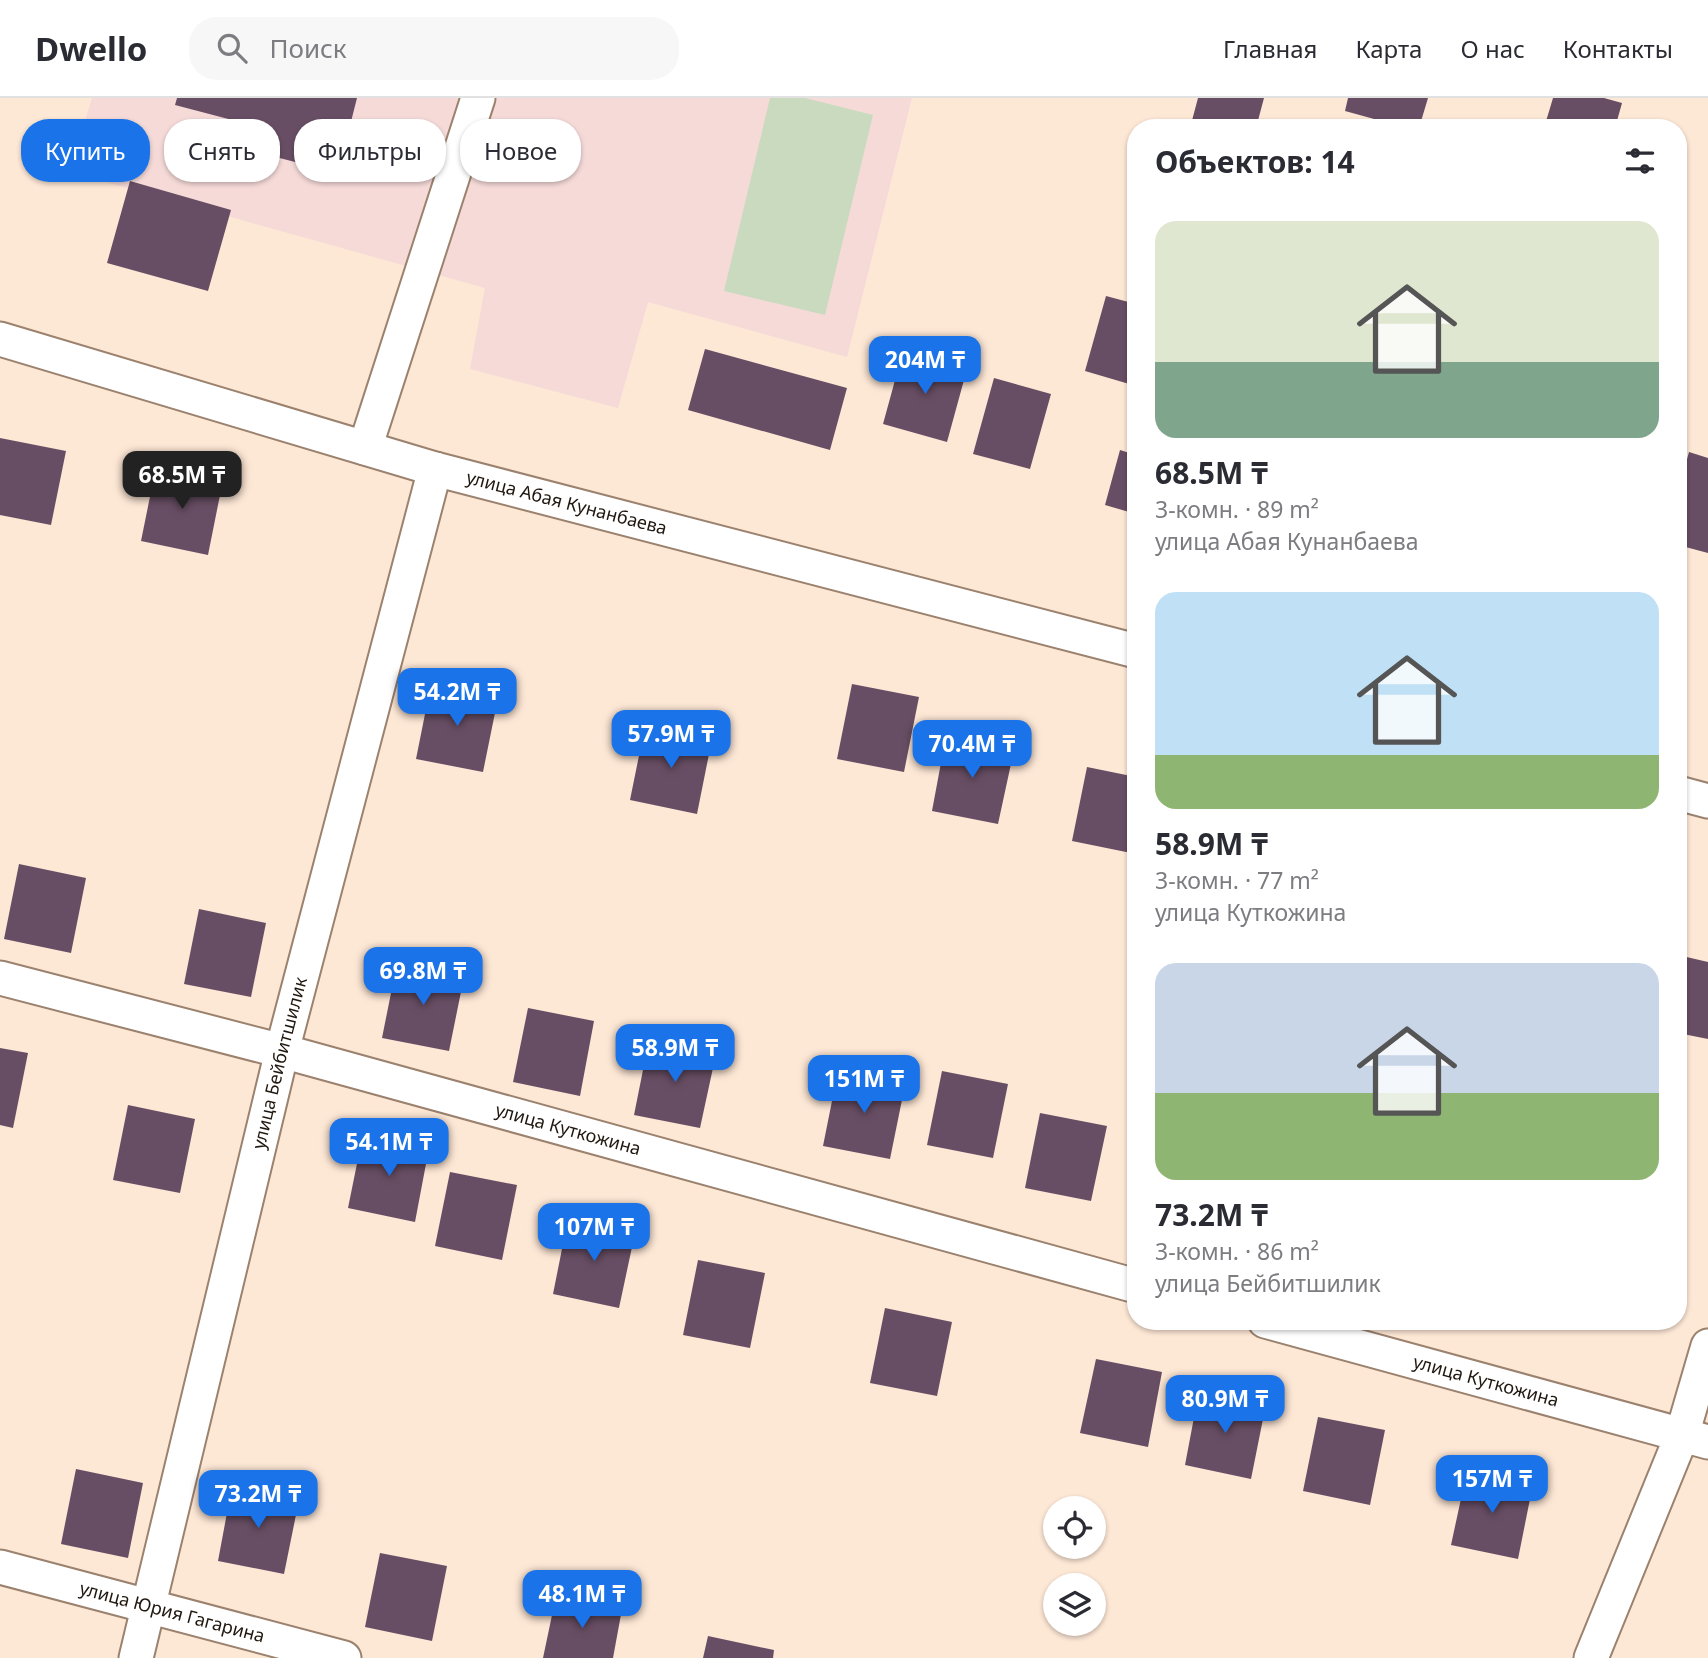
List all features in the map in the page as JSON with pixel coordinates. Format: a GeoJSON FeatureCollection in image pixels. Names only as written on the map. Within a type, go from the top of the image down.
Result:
{"type":"FeatureCollection","features":[{"type":"Feature","properties":{"kind":"street"},"geometry":{"type":"LineString","coordinates":[[365,448],[478,98]]}},
{"type":"Feature","properties":{"kind":"street","name":"улица Абая Кунанбаева"},"geometry":{"type":"LineString","coordinates":[[0,339],[435,469],[1127,649]]}},
{"type":"Feature","properties":{"kind":"street","name":"улица Бейбитшилик"},"geometry":{"type":"LineString","coordinates":[[136,1658],[282,1051],[435,469]]}},
{"type":"Feature","properties":{"kind":"street"},"geometry":{"type":"LineString","coordinates":[[1687,795],[1708,801]]}},
{"type":"Feature","properties":{"kind":"street","name":"улица Куткожина"},"geometry":{"type":"LineString","coordinates":[[0,978],[282,1051],[1127,1284]]}},
{"type":"Feature","properties":{"kind":"street","name":"улица Куткожина"},"geometry":{"type":"LineString","coordinates":[[1298,1330],[1695,1439]]}},
{"type":"Feature","properties":{"kind":"street"},"geometry":{"type":"LineString","coordinates":[[1591,1658],[1695,1439],[1708,1346]]}},
{"type":"Feature","properties":{"kind":"street","name":"улица Юрия Гагарина"},"geometry":{"type":"LineString","coordinates":[[0,1567],[344,1658]]}},
{"type":"Feature","properties":{"kind":"shaded area"},"geometry":{"type":"Polygon","coordinates":[[[92,98],[912,98],[847,357],[648,302],[618,408],[470,369],[485,288],[106,182],[150,182],[150,119],[86,119],[92,98]]]}},
{"type":"Feature","properties":{"kind":"green space"},"geometry":{"type":"Polygon","coordinates":[[[770,98],[805,98],[873,115],[825,315],[724,291],[770,98]]]}},
{"type":"Feature","properties":{"kind":"building"},"geometry":{"type":"Polygon","coordinates":[[[177,98],[357,98],[352,119],[294,119],[294,162],[280,158],[280,119],[228,119],[175,105],[177,98]]]}},
{"type":"Feature","properties":{"kind":"building"},"geometry":{"type":"Polygon","coordinates":[[[1198,98],[1264,98],[1258,119],[1192,119],[1198,98]]]}},
{"type":"Feature","properties":{"kind":"building"},"geometry":{"type":"Polygon","coordinates":[[[1348,98],[1428,98],[1422,119],[1374,119],[1345,111],[1348,98]]]}},
{"type":"Feature","properties":{"kind":"building"},"geometry":{"type":"Polygon","coordinates":[[[1553,98],[1604,98],[1622,103],[1618,119],[1547,119],[1553,98]]]}},
{"type":"Feature","properties":{"kind":"building"},"geometry":{"type":"Polygon","coordinates":[[[130,182],[231,210],[208,291],[107,263],[130,182]]]}},
{"type":"Feature","properties":{"kind":"building"},"geometry":{"type":"Polygon","coordinates":[[[1106,296],[1127,302],[1127,383],[1085,371],[1106,296]]]}},
{"type":"Feature","properties":{"kind":"building"},"geometry":{"type":"Polygon","coordinates":[[[705,349],[847,388],[830,450],[688,410],[705,349]]]}},
{"type":"Feature","properties":{"kind":"building"},"geometry":{"type":"Polygon","coordinates":[[[903,351],[967,369],[947,442],[883,424],[903,351]]]}},
{"type":"Feature","properties":{"kind":"building"},"geometry":{"type":"Polygon","coordinates":[[[994,378],[1051,394],[1030,469],[973,454],[994,378]]]}},
{"type":"Feature","properties":{"kind":"building"},"geometry":{"type":"Polygon","coordinates":[[[0,438],[66,451],[51,525],[0,515],[0,438]]]}},
{"type":"Feature","properties":{"kind":"building"},"geometry":{"type":"Polygon","coordinates":[[[1120,450],[1127,452],[1127,511],[1105,505],[1120,450]]]}},
{"type":"Feature","properties":{"kind":"building"},"geometry":{"type":"Polygon","coordinates":[[[1689,452],[1708,458],[1708,553],[1687,547],[1689,452]]]}},
{"type":"Feature","properties":{"kind":"building"},"geometry":{"type":"Polygon","coordinates":[[[156,467],[223,480],[208,555],[141,541],[156,467]]]}},
{"type":"Feature","properties":{"kind":"building"},"geometry":{"type":"Polygon","coordinates":[[[431,684],[498,698],[483,772],[416,759],[431,684]]]}},
{"type":"Feature","properties":{"kind":"building"},"geometry":{"type":"Polygon","coordinates":[[[852,684],[919,697],[904,772],[837,759],[852,684]]]}},
{"type":"Feature","properties":{"kind":"building"},"geometry":{"type":"Polygon","coordinates":[[[645,726],[712,739],[697,814],[630,800],[645,726]]]}},
{"type":"Feature","properties":{"kind":"building"},"geometry":{"type":"Polygon","coordinates":[[[946,736],[1014,750],[998,824],[932,811],[946,736]]]}},
{"type":"Feature","properties":{"kind":"building"},"geometry":{"type":"Polygon","coordinates":[[[1087,767],[1127,775],[1127,852],[1072,841],[1087,767]]]}},
{"type":"Feature","properties":{"kind":"building"},"geometry":{"type":"Polygon","coordinates":[[[19,864],[86,878],[71,953],[4,939],[19,864]]]}},
{"type":"Feature","properties":{"kind":"building"},"geometry":{"type":"Polygon","coordinates":[[[199,909],[266,923],[251,997],[184,984],[199,909]]]}},
{"type":"Feature","properties":{"kind":"building"},"geometry":{"type":"Polygon","coordinates":[[[1687,957],[1708,962],[1708,1039],[1687,1035],[1687,957]]]}},
{"type":"Feature","properties":{"kind":"building"},"geometry":{"type":"Polygon","coordinates":[[[397,963],[464,977],[449,1051],[382,1038],[397,963]]]}},
{"type":"Feature","properties":{"kind":"building"},"geometry":{"type":"Polygon","coordinates":[[[528,1008],[594,1021],[580,1096],[513,1082],[528,1008]]]}},
{"type":"Feature","properties":{"kind":"building"},"geometry":{"type":"Polygon","coordinates":[[[649,1040],[716,1054],[700,1128],[634,1115],[649,1040]]]}},
{"type":"Feature","properties":{"kind":"building"},"geometry":{"type":"Polygon","coordinates":[[[0,1048],[28,1053],[13,1128],[0,1125],[0,1048]]]}},
{"type":"Feature","properties":{"kind":"building"},"geometry":{"type":"Polygon","coordinates":[[[838,1071],[905,1085],[890,1159],[823,1146],[838,1071]]]}},
{"type":"Feature","properties":{"kind":"building"},"geometry":{"type":"Polygon","coordinates":[[[942,1071],[1008,1084],[993,1158],[927,1145],[942,1071]]]}},
{"type":"Feature","properties":{"kind":"building"},"geometry":{"type":"Polygon","coordinates":[[[128,1105],[195,1119],[180,1193],[113,1180],[128,1105]]]}},
{"type":"Feature","properties":{"kind":"building"},"geometry":{"type":"Polygon","coordinates":[[[1040,1113],[1107,1126],[1091,1201],[1025,1188],[1040,1113]]]}},
{"type":"Feature","properties":{"kind":"building"},"geometry":{"type":"Polygon","coordinates":[[[363,1134],[429,1148],[415,1222],[348,1208],[363,1134]]]}},
{"type":"Feature","properties":{"kind":"building"},"geometry":{"type":"Polygon","coordinates":[[[450,1172],[517,1185],[502,1260],[435,1246],[450,1172]]]}},
{"type":"Feature","properties":{"kind":"building"},"geometry":{"type":"Polygon","coordinates":[[[568,1219],[635,1233],[619,1308],[553,1294],[568,1219]]]}},
{"type":"Feature","properties":{"kind":"building"},"geometry":{"type":"Polygon","coordinates":[[[698,1260],[765,1273],[750,1348],[683,1335],[698,1260]]]}},
{"type":"Feature","properties":{"kind":"building"},"geometry":{"type":"Polygon","coordinates":[[[885,1308],[952,1322],[937,1396],[870,1383],[885,1308]]]}},
{"type":"Feature","properties":{"kind":"building"},"geometry":{"type":"Polygon","coordinates":[[[1096,1359],[1162,1372],[1148,1447],[1080,1433],[1096,1359]]]}},
{"type":"Feature","properties":{"kind":"building"},"geometry":{"type":"Polygon","coordinates":[[[1199,1391],[1266,1404],[1251,1479],[1185,1465],[1199,1391]]]}},
{"type":"Feature","properties":{"kind":"building"},"geometry":{"type":"Polygon","coordinates":[[[1318,1417],[1385,1430],[1370,1505],[1303,1491],[1318,1417]]]}},
{"type":"Feature","properties":{"kind":"building"},"geometry":{"type":"Polygon","coordinates":[[[76,1469],[143,1483],[128,1558],[61,1544],[76,1469]]]}},
{"type":"Feature","properties":{"kind":"building"},"geometry":{"type":"Polygon","coordinates":[[[1467,1471],[1533,1484],[1518,1559],[1451,1545],[1467,1471]]]}},
{"type":"Feature","properties":{"kind":"building"},"geometry":{"type":"Polygon","coordinates":[[[232,1486],[299,1500],[284,1574],[218,1561],[232,1486]]]}},
{"type":"Feature","properties":{"kind":"building"},"geometry":{"type":"Polygon","coordinates":[[[380,1553],[447,1566],[432,1641],[365,1627],[380,1553]]]}},
{"type":"Feature","properties":{"kind":"building"},"geometry":{"type":"Polygon","coordinates":[[[556,1596],[622,1609],[613,1658],[543,1658],[556,1596]]]}},
{"type":"Feature","properties":{"kind":"building"},"geometry":{"type":"Polygon","coordinates":[[[708,1636],[774,1650],[773,1658],[703,1658],[708,1636]]]}}]}
